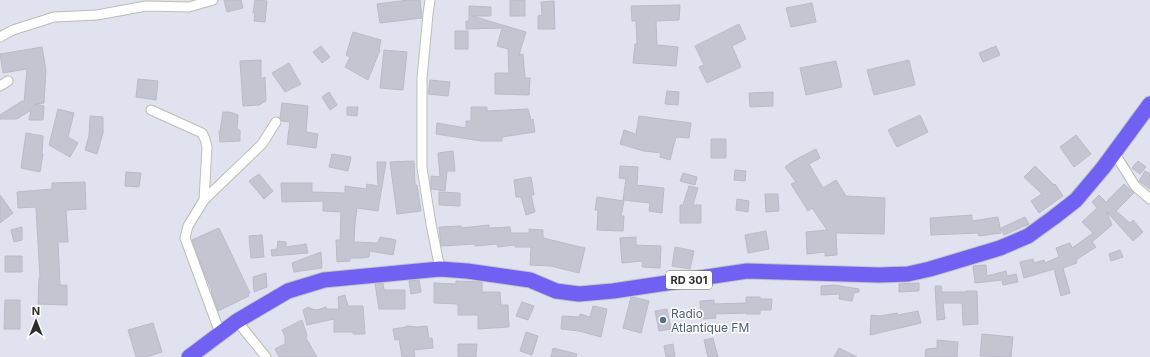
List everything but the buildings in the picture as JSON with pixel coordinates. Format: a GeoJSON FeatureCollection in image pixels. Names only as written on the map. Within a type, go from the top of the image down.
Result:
{"type":"FeatureCollection","features":[{"type":"Feature","properties":{"kind":"main road","name":"RD 301"},"geometry":{"type":"LineString","coordinates":[[189,357],[237,321],[288,291],[324,280],[440,270],[467,271],[530,280],[556,291],[579,294],[613,291],[747,271],[879,275],[908,274],[930,270],[993,250],[1028,236],[1076,200],[1103,168],[1150,104]]}},
{"type":"Feature","properties":{"kind":"street"},"geometry":{"type":"LineString","coordinates":[[0,37],[13,30],[54,17],[97,15],[146,6],[189,7],[213,0]]}},
{"type":"Feature","properties":{"kind":"street"},"geometry":{"type":"LineString","coordinates":[[430,0],[422,78],[422,168],[440,270]]}},
{"type":"Feature","properties":{"kind":"street"},"geometry":{"type":"LineString","coordinates":[[151,110],[202,133],[207,147],[204,200]]}},
{"type":"Feature","properties":{"kind":"street"},"geometry":{"type":"LineString","coordinates":[[220,333],[184,238],[188,226],[204,200],[262,144],[276,122]]}},
{"type":"Feature","properties":{"kind":"street"},"geometry":{"type":"LineString","coordinates":[[1114,152],[1135,186],[1150,199]]}},
{"type":"Feature","properties":{"kind":"street"},"geometry":{"type":"LineString","coordinates":[[237,321],[266,357]]}},
{"type":"Feature","properties":{"kind":"place","name":"Radio Atlantique FM"},"geometry":{"type":"Point","coordinates":[663,320]}}]}
